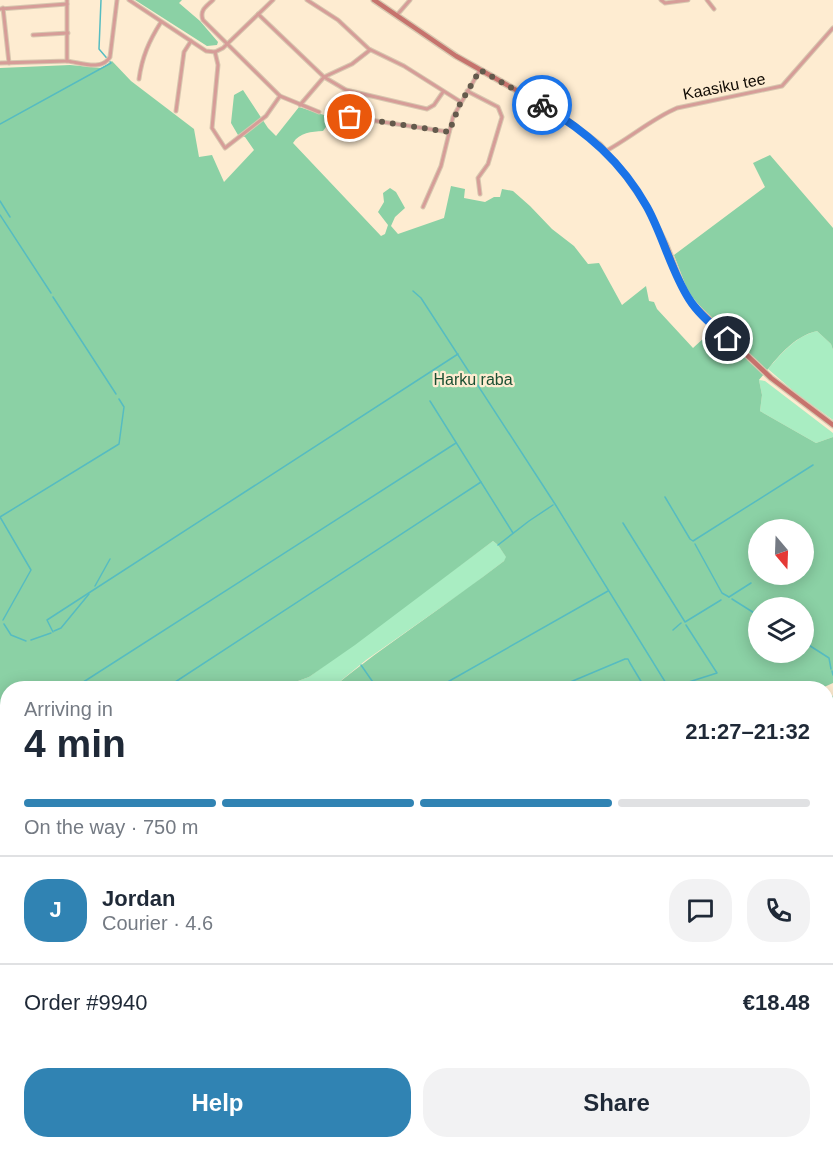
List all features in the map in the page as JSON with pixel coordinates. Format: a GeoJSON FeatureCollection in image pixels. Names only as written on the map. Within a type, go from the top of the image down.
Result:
{"type":"FeatureCollection","features":[{"type":"Feature","properties":{"kind":"street"},"geometry":{"type":"LineString","coordinates":[[0,63],[67,61],[100,66],[108,60],[117,0]]}},
{"type":"Feature","properties":{"kind":"street"},"geometry":{"type":"LineString","coordinates":[[129,0],[190,41],[207,51],[215,52],[228,44],[273,0]]}},
{"type":"Feature","properties":{"kind":"street"},"geometry":{"type":"LineString","coordinates":[[213,0],[203,10],[202,17],[280,96],[319,112]]}},
{"type":"Feature","properties":{"kind":"street"},"geometry":{"type":"LineString","coordinates":[[307,0],[338,20],[370,50],[404,66],[461,102]]}},
{"type":"Feature","properties":{"kind":"street"},"geometry":{"type":"LineString","coordinates":[[374,0],[480,70],[580,129],[606,151],[628,177],[646,205],[692,303],[771,378],[833,425]]}},
{"type":"Feature","properties":{"kind":"street"},"geometry":{"type":"LineString","coordinates":[[397,15],[410,0]]}},
{"type":"Feature","properties":{"kind":"street"},"geometry":{"type":"LineString","coordinates":[[660,0],[665,3],[688,0]]}},
{"type":"Feature","properties":{"kind":"street"},"geometry":{"type":"LineString","coordinates":[[706,0],[714,9]]}},
{"type":"Feature","properties":{"kind":"street"},"geometry":{"type":"LineString","coordinates":[[9,63],[2,8],[67,2],[67,61]]}},
{"type":"Feature","properties":{"kind":"street"},"geometry":{"type":"LineString","coordinates":[[258,14],[324,77],[345,90],[428,109],[434,105],[443,92]]}},
{"type":"Feature","properties":{"kind":"street"},"geometry":{"type":"LineString","coordinates":[[139,79],[142,60],[161,22]]}},
{"type":"Feature","properties":{"kind":"street","name":"Kaasiku tee"},"geometry":{"type":"LineString","coordinates":[[606,151],[666,112],[782,86],[833,28]]}},
{"type":"Feature","properties":{"kind":"street"},"geometry":{"type":"LineString","coordinates":[[33,35],[68,33]]}},
{"type":"Feature","properties":{"kind":"street"},"geometry":{"type":"LineString","coordinates":[[176,111],[184,52],[190,41]]}},
{"type":"Feature","properties":{"kind":"street"},"geometry":{"type":"LineString","coordinates":[[0,44],[6,43]]}},
{"type":"Feature","properties":{"kind":"street"},"geometry":{"type":"LineString","coordinates":[[300,105],[324,77],[352,64],[370,50]]}},
{"type":"Feature","properties":{"kind":"street"},"geometry":{"type":"LineString","coordinates":[[215,52],[218,65],[212,128],[225,148],[266,116],[280,96]]}},
{"type":"Feature","properties":{"kind":"street"},"geometry":{"type":"LineString","coordinates":[[423,207],[441,166],[449,132],[461,102],[480,70]]}},
{"type":"Feature","properties":{"kind":"street"},"geometry":{"type":"LineString","coordinates":[[467,91],[498,107],[501,112],[502,122],[488,164],[478,178],[480,194]]}},
{"type":"Feature","properties":{"kind":"street"},"geometry":{"type":"LineString","coordinates":[[350,117],[449,132]]}},
{"type":"Feature","properties":{"kind":"green space"},"geometry":{"type":"Polygon","coordinates":[[[135,0],[182,0],[179,3],[200,21],[218,42],[217,45],[207,46],[135,0]]]}},
{"type":"Feature","properties":{"kind":"green space","name":"Harku raba"},"geometry":{"type":"Polygon","coordinates":[[[112,61],[131,81],[194,129],[199,157],[212,155],[224,182],[254,150],[245,137],[238,135],[231,123],[234,95],[243,90],[268,128],[276,136],[299,107],[327,116],[326,127],[323,131],[302,135],[293,143],[381,236],[385,234],[388,225],[378,212],[384,202],[383,193],[390,188],[396,192],[405,208],[395,217],[391,226],[398,234],[444,218],[451,186],[465,189],[464,198],[485,202],[494,197],[500,197],[502,189],[513,191],[552,229],[574,246],[588,264],[599,263],[622,305],[646,286],[649,301],[654,302],[657,309],[693,348],[717,326],[688,292],[674,255],[765,187],[753,163],[770,155],[833,228],[833,350],[831,344],[817,331],[808,334],[791,344],[759,380],[762,395],[760,411],[816,443],[833,437],[833,681],[341,681],[504,561],[506,557],[493,541],[355,645],[309,677],[298,681],[0,681],[0,68],[70,65],[102,68],[112,61]]]}},
{"type":"Feature","properties":{"kind":"green space"},"geometry":{"type":"Polygon","coordinates":[[[817,331],[831,344],[833,350],[833,420],[768,369],[796,341],[817,331]]]}},
{"type":"Feature","properties":{"kind":"green space"},"geometry":{"type":"Polygon","coordinates":[[[759,380],[765,381],[833,433],[833,437],[816,443],[760,411],[762,395],[759,380]]]}},
{"type":"Feature","properties":{"kind":"green space"},"geometry":{"type":"Polygon","coordinates":[[[493,541],[507,558],[340,681],[298,681],[309,677],[493,541]]]}},
{"type":"Feature","properties":{"kind":"waterway"},"geometry":{"type":"LineString","coordinates":[[0,124],[111,63],[99,49],[101,0]]}},
{"type":"Feature","properties":{"kind":"waterway"},"geometry":{"type":"LineString","coordinates":[[0,201],[10,217]]}},
{"type":"Feature","properties":{"kind":"waterway"},"geometry":{"type":"LineString","coordinates":[[0,215],[51,293]]}},
{"type":"Feature","properties":{"kind":"waterway"},"geometry":{"type":"LineString","coordinates":[[413,291],[421,298],[555,504],[665,681]]}},
{"type":"Feature","properties":{"kind":"waterway"},"geometry":{"type":"LineString","coordinates":[[53,297],[116,394]]}},
{"type":"Feature","properties":{"kind":"waterway"},"geometry":{"type":"LineString","coordinates":[[53,632],[47,620],[458,354]]}},
{"type":"Feature","properties":{"kind":"waterway"},"geometry":{"type":"LineString","coordinates":[[3,620],[31,570],[0,517],[119,444],[124,407],[119,399]]}},
{"type":"Feature","properties":{"kind":"waterway"},"geometry":{"type":"LineString","coordinates":[[430,401],[513,533]]}},
{"type":"Feature","properties":{"kind":"waterway"},"geometry":{"type":"LineString","coordinates":[[85,681],[456,443]]}},
{"type":"Feature","properties":{"kind":"waterway"},"geometry":{"type":"LineString","coordinates":[[665,497],[693,541],[813,465]]}},
{"type":"Feature","properties":{"kind":"waterway"},"geometry":{"type":"LineString","coordinates":[[177,681],[481,482]]}},
{"type":"Feature","properties":{"kind":"waterway"},"geometry":{"type":"LineString","coordinates":[[498,545],[553,505]]}},
{"type":"Feature","properties":{"kind":"waterway"},"geometry":{"type":"LineString","coordinates":[[623,523],[685,622],[721,600]]}},
{"type":"Feature","properties":{"kind":"waterway"},"geometry":{"type":"LineString","coordinates":[[695,544],[722,593],[729,597]]}},
{"type":"Feature","properties":{"kind":"waterway"},"geometry":{"type":"LineString","coordinates":[[95,586],[110,559]]}},
{"type":"Feature","properties":{"kind":"waterway"},"geometry":{"type":"LineString","coordinates":[[729,597],[748,585]]}},
{"type":"Feature","properties":{"kind":"waterway"},"geometry":{"type":"LineString","coordinates":[[449,681],[608,591]]}},
{"type":"Feature","properties":{"kind":"waterway"},"geometry":{"type":"LineString","coordinates":[[54,631],[61,628],[89,594]]}},
{"type":"Feature","properties":{"kind":"waterway"},"geometry":{"type":"LineString","coordinates":[[732,599],[748,609]]}},
{"type":"Feature","properties":{"kind":"waterway"},"geometry":{"type":"LineString","coordinates":[[673,630],[681,623]]}},
{"type":"Feature","properties":{"kind":"waterway"},"geometry":{"type":"LineString","coordinates":[[4,624],[11,635],[26,641]]}},
{"type":"Feature","properties":{"kind":"waterway"},"geometry":{"type":"LineString","coordinates":[[686,625],[717,673],[692,681]]}},
{"type":"Feature","properties":{"kind":"waterway"},"geometry":{"type":"LineString","coordinates":[[31,640],[51,633]]}},
{"type":"Feature","properties":{"kind":"waterway"},"geometry":{"type":"LineString","coordinates":[[814,648],[829,658],[831,669]]}},
{"type":"Feature","properties":{"kind":"waterway"},"geometry":{"type":"LineString","coordinates":[[573,681],[625,659],[628,659],[641,681]]}},
{"type":"Feature","properties":{"kind":"waterway"},"geometry":{"type":"LineString","coordinates":[[361,665],[372,681]]}},
{"type":"Feature","properties":{"kind":"waterway"},"geometry":{"type":"LineString","coordinates":[[832,671],[833,675]]}},
{"type":"Feature","properties":{"kind":"way so far"},"geometry":{"type":"LineString","coordinates":[[350,117],[449,132],[453,117],[480,70],[542,105]]}},
{"type":"Feature","properties":{"kind":"route"},"geometry":{"type":"LineString","coordinates":[[542,105],[594,140],[621,169],[656,223],[688,298],[728,339]]}}]}
